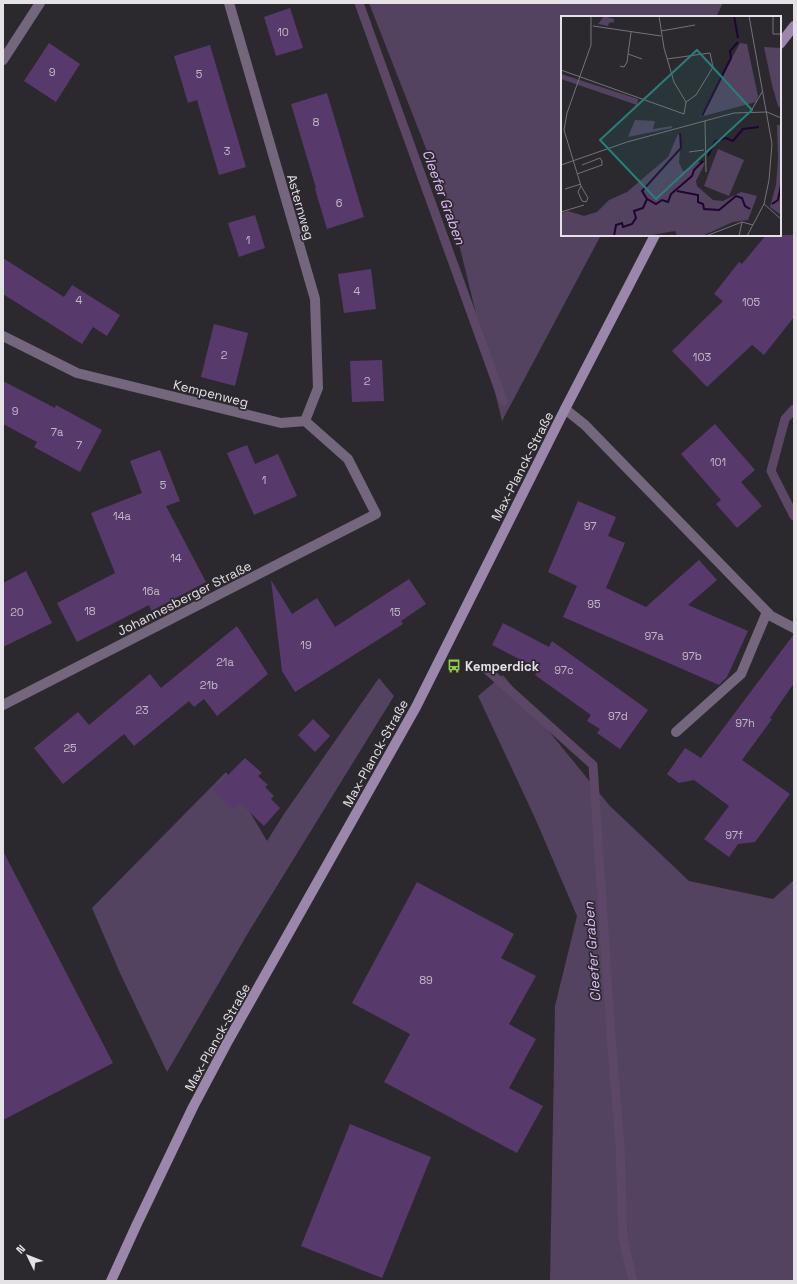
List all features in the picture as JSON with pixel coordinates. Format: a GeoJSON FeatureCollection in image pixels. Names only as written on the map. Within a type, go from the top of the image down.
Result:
{"type":"FeatureCollection","features":[{"type":"Feature","properties":{"kind":"street"},"geometry":{"type":"LineString","coordinates":[[3,60],[40,3]]}},
{"type":"Feature","properties":{"kind":"street","name":"Asternweg"},"geometry":{"type":"LineString","coordinates":[[229,3],[315,299],[318,388],[305,421]]}},
{"type":"Feature","properties":{"kind":"street"},"geometry":{"type":"LineString","coordinates":[[781,43],[794,26]]}},
{"type":"Feature","properties":{"kind":"street","name":"Max-Planck-Straße"},"geometry":{"type":"LineString","coordinates":[[111,1281],[193,1108],[228,1041],[416,707],[565,409],[654,236]]}},
{"type":"Feature","properties":{"kind":"street","name":"Kempenweg"},"geometry":{"type":"LineString","coordinates":[[3,336],[77,373],[281,423],[305,421]]}},
{"type":"Feature","properties":{"kind":"street"},"geometry":{"type":"LineString","coordinates":[[565,409],[585,425],[771,616],[794,628]]}},
{"type":"Feature","properties":{"kind":"street","name":"Johannesberger Straße"},"geometry":{"type":"LineString","coordinates":[[3,705],[376,514],[348,459],[305,421]]}},
{"type":"Feature","properties":{"kind":"street"},"geometry":{"type":"LineString","coordinates":[[676,732],[741,674],[767,612]]}},
{"type":"Feature","properties":{"kind":"shaded area"},"geometry":{"type":"Polygon","coordinates":[[[369,3],[723,3],[716,16],[561,16],[561,236],[600,236],[502,421],[452,215],[369,3]]]}},
{"type":"Feature","properties":{"kind":"shaded area"},"geometry":{"type":"Polygon","coordinates":[[[503,675],[609,805],[689,881],[773,899],[794,880],[794,1281],[550,1281],[555,1006],[577,916],[535,818],[478,696],[503,675]]]}},
{"type":"Feature","properties":{"kind":"shaded area"},"geometry":{"type":"Polygon","coordinates":[[[379,678],[394,696],[248,933],[167,1072],[120,973],[92,908],[226,772],[267,841],[284,814],[379,678]]]}},
{"type":"Feature","properties":{"kind":"building"},"geometry":{"type":"Polygon","coordinates":[[[290,8],[303,48],[276,56],[264,17],[290,8]]]}},
{"type":"Feature","properties":{"kind":"building"},"geometry":{"type":"Polygon","coordinates":[[[49,43],[80,64],[56,102],[24,81],[49,43]]]}},
{"type":"Feature","properties":{"kind":"building"},"geometry":{"type":"Polygon","coordinates":[[[210,45],[246,167],[219,175],[197,100],[188,103],[174,56],[210,45]]]}},
{"type":"Feature","properties":{"kind":"building"},"geometry":{"type":"Polygon","coordinates":[[[327,93],[364,217],[327,229],[291,104],[327,93]]]}},
{"type":"Feature","properties":{"kind":"building"},"geometry":{"type":"Polygon","coordinates":[[[255,215],[265,248],[239,257],[228,223],[255,215]]]}},
{"type":"Feature","properties":{"kind":"building"},"geometry":{"type":"Polygon","coordinates":[[[794,235],[794,317],[764,355],[752,345],[707,387],[672,351],[723,301],[714,294],[739,262],[742,264],[765,236],[794,235]]]}},
{"type":"Feature","properties":{"kind":"building"},"geometry":{"type":"Polygon","coordinates":[[[3,258],[64,297],[72,285],[120,315],[107,336],[93,327],[82,344],[3,294],[3,258]]]}},
{"type":"Feature","properties":{"kind":"building"},"geometry":{"type":"Polygon","coordinates":[[[371,269],[376,309],[344,313],[338,274],[371,269]]]}},
{"type":"Feature","properties":{"kind":"building"},"geometry":{"type":"Polygon","coordinates":[[[214,324],[248,333],[235,386],[201,377],[214,324]]]}},
{"type":"Feature","properties":{"kind":"building"},"geometry":{"type":"Polygon","coordinates":[[[382,360],[384,401],[352,402],[350,361],[382,360]]]}},
{"type":"Feature","properties":{"kind":"building"},"geometry":{"type":"Polygon","coordinates":[[[3,381],[55,408],[56,405],[102,430],[80,472],[34,447],[37,442],[3,424],[3,381]]]}},
{"type":"Feature","properties":{"kind":"building"},"geometry":{"type":"Polygon","coordinates":[[[715,424],[755,470],[741,482],[762,506],[737,528],[716,504],[721,500],[681,454],[715,424]]]}},
{"type":"Feature","properties":{"kind":"building"},"geometry":{"type":"Polygon","coordinates":[[[247,445],[255,464],[278,454],[297,496],[254,515],[227,453],[247,445]]]}},
{"type":"Feature","properties":{"kind":"building"},"geometry":{"type":"Polygon","coordinates":[[[160,450],[180,501],[166,506],[206,582],[151,611],[149,605],[77,642],[57,603],[115,573],[91,513],[142,493],[130,461],[160,450]]]}},
{"type":"Feature","properties":{"kind":"building"},"geometry":{"type":"Polygon","coordinates":[[[578,501],[616,517],[608,536],[625,543],[606,588],[646,607],[699,560],[717,580],[688,605],[748,631],[727,677],[719,685],[563,617],[577,586],[548,572],[578,501]]]}},
{"type":"Feature","properties":{"kind":"building"},"geometry":{"type":"Polygon","coordinates":[[[26,571],[52,623],[3,647],[3,583],[26,571]]]}},
{"type":"Feature","properties":{"kind":"building"},"geometry":{"type":"Polygon","coordinates":[[[409,579],[426,604],[401,621],[403,624],[295,692],[282,671],[271,580],[292,614],[317,598],[335,627],[409,579]]]}},
{"type":"Feature","properties":{"kind":"building"},"geometry":{"type":"Polygon","coordinates":[[[503,623],[549,647],[552,641],[648,710],[620,749],[597,733],[600,729],[587,721],[591,715],[535,675],[539,669],[492,645],[503,623]]]}},
{"type":"Feature","properties":{"kind":"building"},"geometry":{"type":"Polygon","coordinates":[[[237,626],[268,674],[217,716],[204,699],[194,707],[189,701],[134,746],[124,734],[63,784],[34,748],[78,712],[89,725],[150,674],[161,688],[237,626]]]}},
{"type":"Feature","properties":{"kind":"building"},"geometry":{"type":"Polygon","coordinates":[[[794,634],[794,683],[770,718],[772,719],[742,760],[790,794],[755,842],[738,844],[729,857],[704,839],[729,806],[694,780],[679,783],[667,774],[685,748],[701,758],[794,634]]]}},
{"type":"Feature","properties":{"kind":"building"},"geometry":{"type":"Polygon","coordinates":[[[313,719],[330,736],[315,752],[298,735],[313,719]]]}},
{"type":"Feature","properties":{"kind":"building"},"geometry":{"type":"Polygon","coordinates":[[[245,758],[262,773],[258,776],[268,785],[265,787],[274,796],[271,799],[280,808],[264,826],[240,803],[234,810],[213,790],[245,758]]]}},
{"type":"Feature","properties":{"kind":"building"},"geometry":{"type":"Polygon","coordinates":[[[3,851],[113,1063],[3,1120],[3,851]]]}},
{"type":"Feature","properties":{"kind":"building"},"geometry":{"type":"Polygon","coordinates":[[[417,882],[514,934],[501,958],[536,976],[509,1024],[536,1039],[509,1088],[543,1106],[517,1153],[384,1082],[410,1034],[352,1003],[417,882]]]}},
{"type":"Feature","properties":{"kind":"building"},"geometry":{"type":"Polygon","coordinates":[[[350,1124],[431,1157],[382,1278],[301,1246],[350,1124]]]}},
{"type":"Feature","properties":{"kind":"waterway","name":"Cleefer Graben"},"geometry":{"type":"LineString","coordinates":[[359,3],[503,401]]}},
{"type":"Feature","properties":{"kind":"waterway"},"geometry":{"type":"LineString","coordinates":[[794,409],[785,419],[771,471],[794,516]]}},
{"type":"Feature","properties":{"kind":"waterway","name":"Cleefer Graben"},"geometry":{"type":"LineString","coordinates":[[485,668],[593,765],[611,1036],[620,1146],[623,1238],[633,1281]]}},
{"type":"Feature","properties":{"kind":"place","name":"Kemperdick"},"geometry":{"type":"Point","coordinates":[454,666]}}]}
